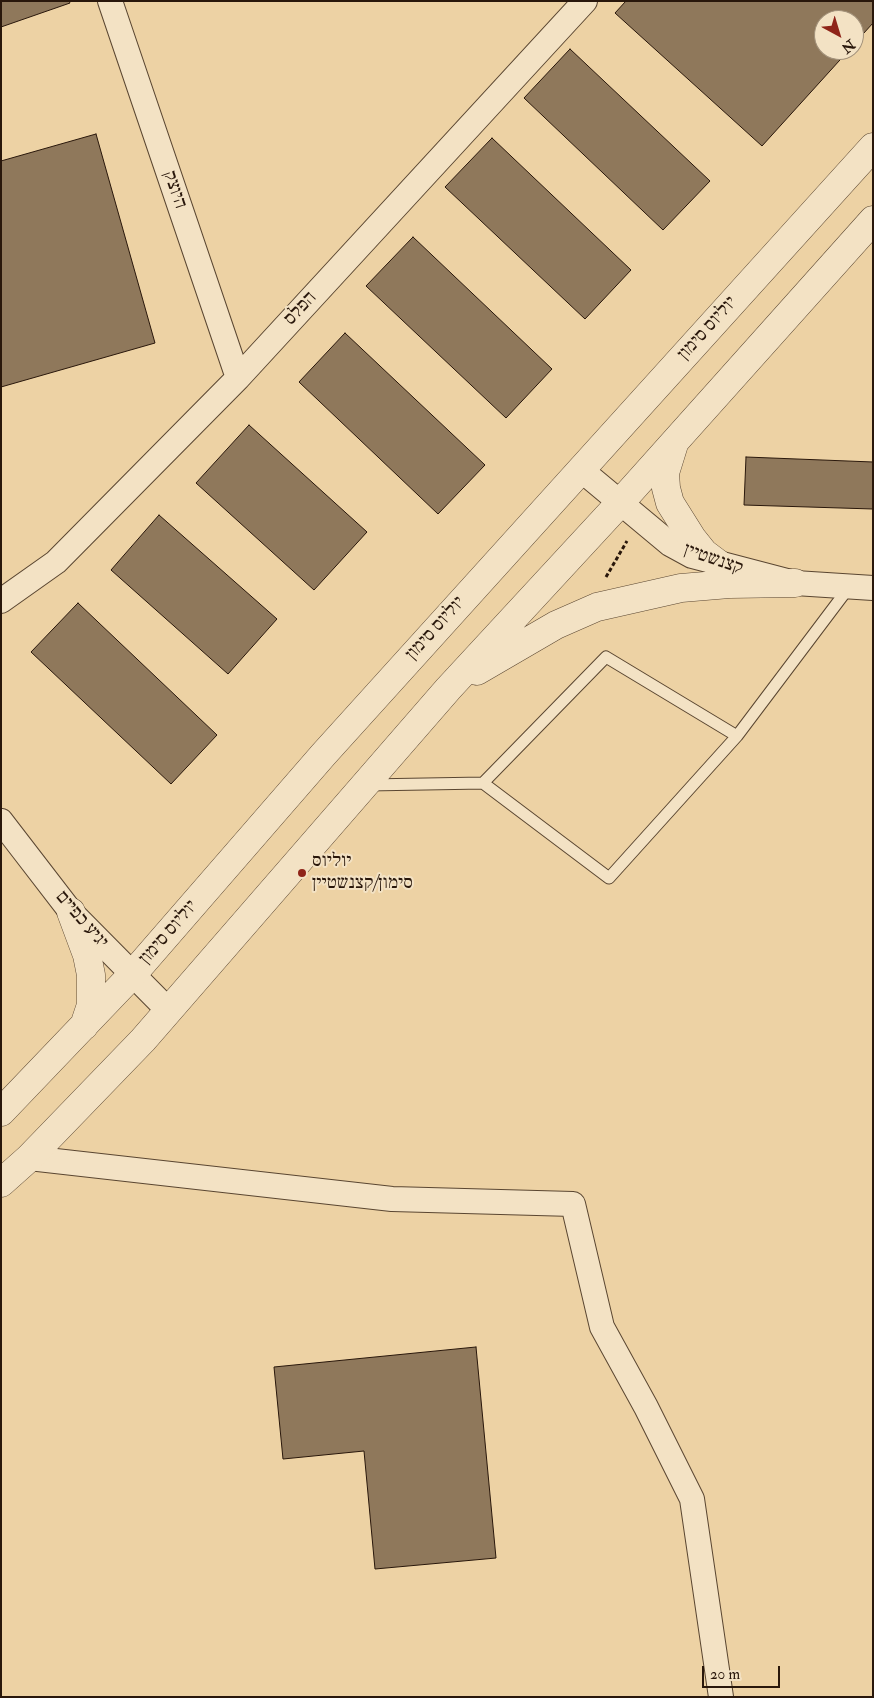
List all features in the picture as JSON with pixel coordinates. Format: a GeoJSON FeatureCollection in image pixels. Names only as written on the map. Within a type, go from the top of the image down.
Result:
{"type":"FeatureCollection","features":[{"type":"Feature","properties":{"kind":"street","name":"היוצק"},"geometry":{"type":"LineString","coordinates":[[110,1],[238,378]]}},
{"type":"Feature","properties":{"kind":"street","name":"הפלס"},"geometry":{"type":"LineString","coordinates":[[1,601],[56,562],[238,378],[585,1]]}},
{"type":"Feature","properties":{"kind":"street","name":"יוליוס סימון"},"geometry":{"type":"LineString","coordinates":[[1,1112],[132,975],[330,748],[580,469],[873,147]]}},
{"type":"Feature","properties":{"kind":"street"},"geometry":{"type":"LineString","coordinates":[[1,1183],[29,1158],[169,1011],[448,689],[619,504],[676,437],[873,220]]}},
{"type":"Feature","properties":{"kind":"street"},"geometry":{"type":"LineString","coordinates":[[676,437],[665,473],[670,503],[692,538],[704,552],[720,564]]}},
{"type":"Feature","properties":{"kind":"street","name":"קצנשטיין"},"geometry":{"type":"LineString","coordinates":[[580,469],[619,504],[670,544],[692,556],[795,583],[861,587]]}},
{"type":"Feature","properties":{"kind":"street"},"geometry":{"type":"LineString","coordinates":[[448,689],[556,625],[600,607],[682,588],[729,584],[795,583]]}},
{"type":"Feature","properties":{"kind":"street","name":"יגיע כפיים"},"geometry":{"type":"LineString","coordinates":[[1,821],[71,912],[169,1011]]}},
{"type":"Feature","properties":{"kind":"street"},"geometry":{"type":"LineString","coordinates":[[71,912],[87,955],[91,975],[91,1005],[82,1029]]}},
{"type":"Feature","properties":{"kind":"street"},"geometry":{"type":"LineString","coordinates":[[29,1158],[392,1199],[572,1204],[602,1327],[646,1407],[692,1499],[720,1697]]}},
{"type":"Feature","properties":{"kind":"lane"},"geometry":{"type":"LineString","coordinates":[[364,786],[483,783],[609,878],[737,736],[861,587]]}},
{"type":"Feature","properties":{"kind":"lane"},"geometry":{"type":"LineString","coordinates":[[483,783],[606,658],[737,736]]}},
{"type":"Feature","properties":{"kind":"path"},"geometry":{"type":"LineString","coordinates":[[600,607],[607,574],[626,543],[642,522]]}},
{"type":"Feature","properties":{"kind":"building"},"geometry":{"type":"Polygon","coordinates":[[[1,1],[69,1],[70,3],[1,27],[1,1]]]}},
{"type":"Feature","properties":{"kind":"building"},"geometry":{"type":"Polygon","coordinates":[[[626,1],[873,1],[873,23],[864,33],[864,10],[814,10],[814,60],[840,60],[762,146],[615,13],[626,1]]]}},
{"type":"Feature","properties":{"kind":"building"},"geometry":{"type":"Polygon","coordinates":[[[570,49],[710,181],[663,230],[524,98],[570,49]]]}},
{"type":"Feature","properties":{"kind":"building"},"geometry":{"type":"Polygon","coordinates":[[[96,134],[155,343],[1,387],[1,161],[96,134]]]}},
{"type":"Feature","properties":{"kind":"building"},"geometry":{"type":"Polygon","coordinates":[[[492,138],[631,270],[585,319],[445,187],[492,138]]]}},
{"type":"Feature","properties":{"kind":"building"},"geometry":{"type":"Polygon","coordinates":[[[413,237],[552,369],[506,418],[366,286],[413,237]]]}},
{"type":"Feature","properties":{"kind":"building"},"geometry":{"type":"Polygon","coordinates":[[[345,333],[485,465],[438,514],[299,382],[345,333]]]}},
{"type":"Feature","properties":{"kind":"building"},"geometry":{"type":"Polygon","coordinates":[[[249,425],[367,532],[314,590],[196,483],[249,425]]]}},
{"type":"Feature","properties":{"kind":"building"},"geometry":{"type":"Polygon","coordinates":[[[746,457],[873,462],[873,509],[744,505],[746,457]]]}},
{"type":"Feature","properties":{"kind":"building"},"geometry":{"type":"Polygon","coordinates":[[[159,515],[277,619],[228,674],[111,570],[159,515]]]}},
{"type":"Feature","properties":{"kind":"building"},"geometry":{"type":"Polygon","coordinates":[[[78,603],[217,735],[171,784],[31,652],[78,603]]]}},
{"type":"Feature","properties":{"kind":"building"},"geometry":{"type":"Polygon","coordinates":[[[476,1347],[496,1558],[375,1569],[364,1451],[283,1459],[274,1367],[476,1347]]]}},
{"type":"Feature","properties":{"kind":"place","name":"יוליוס סימון/קצנשטיין"},"geometry":{"type":"Point","coordinates":[302,873]}}]}
